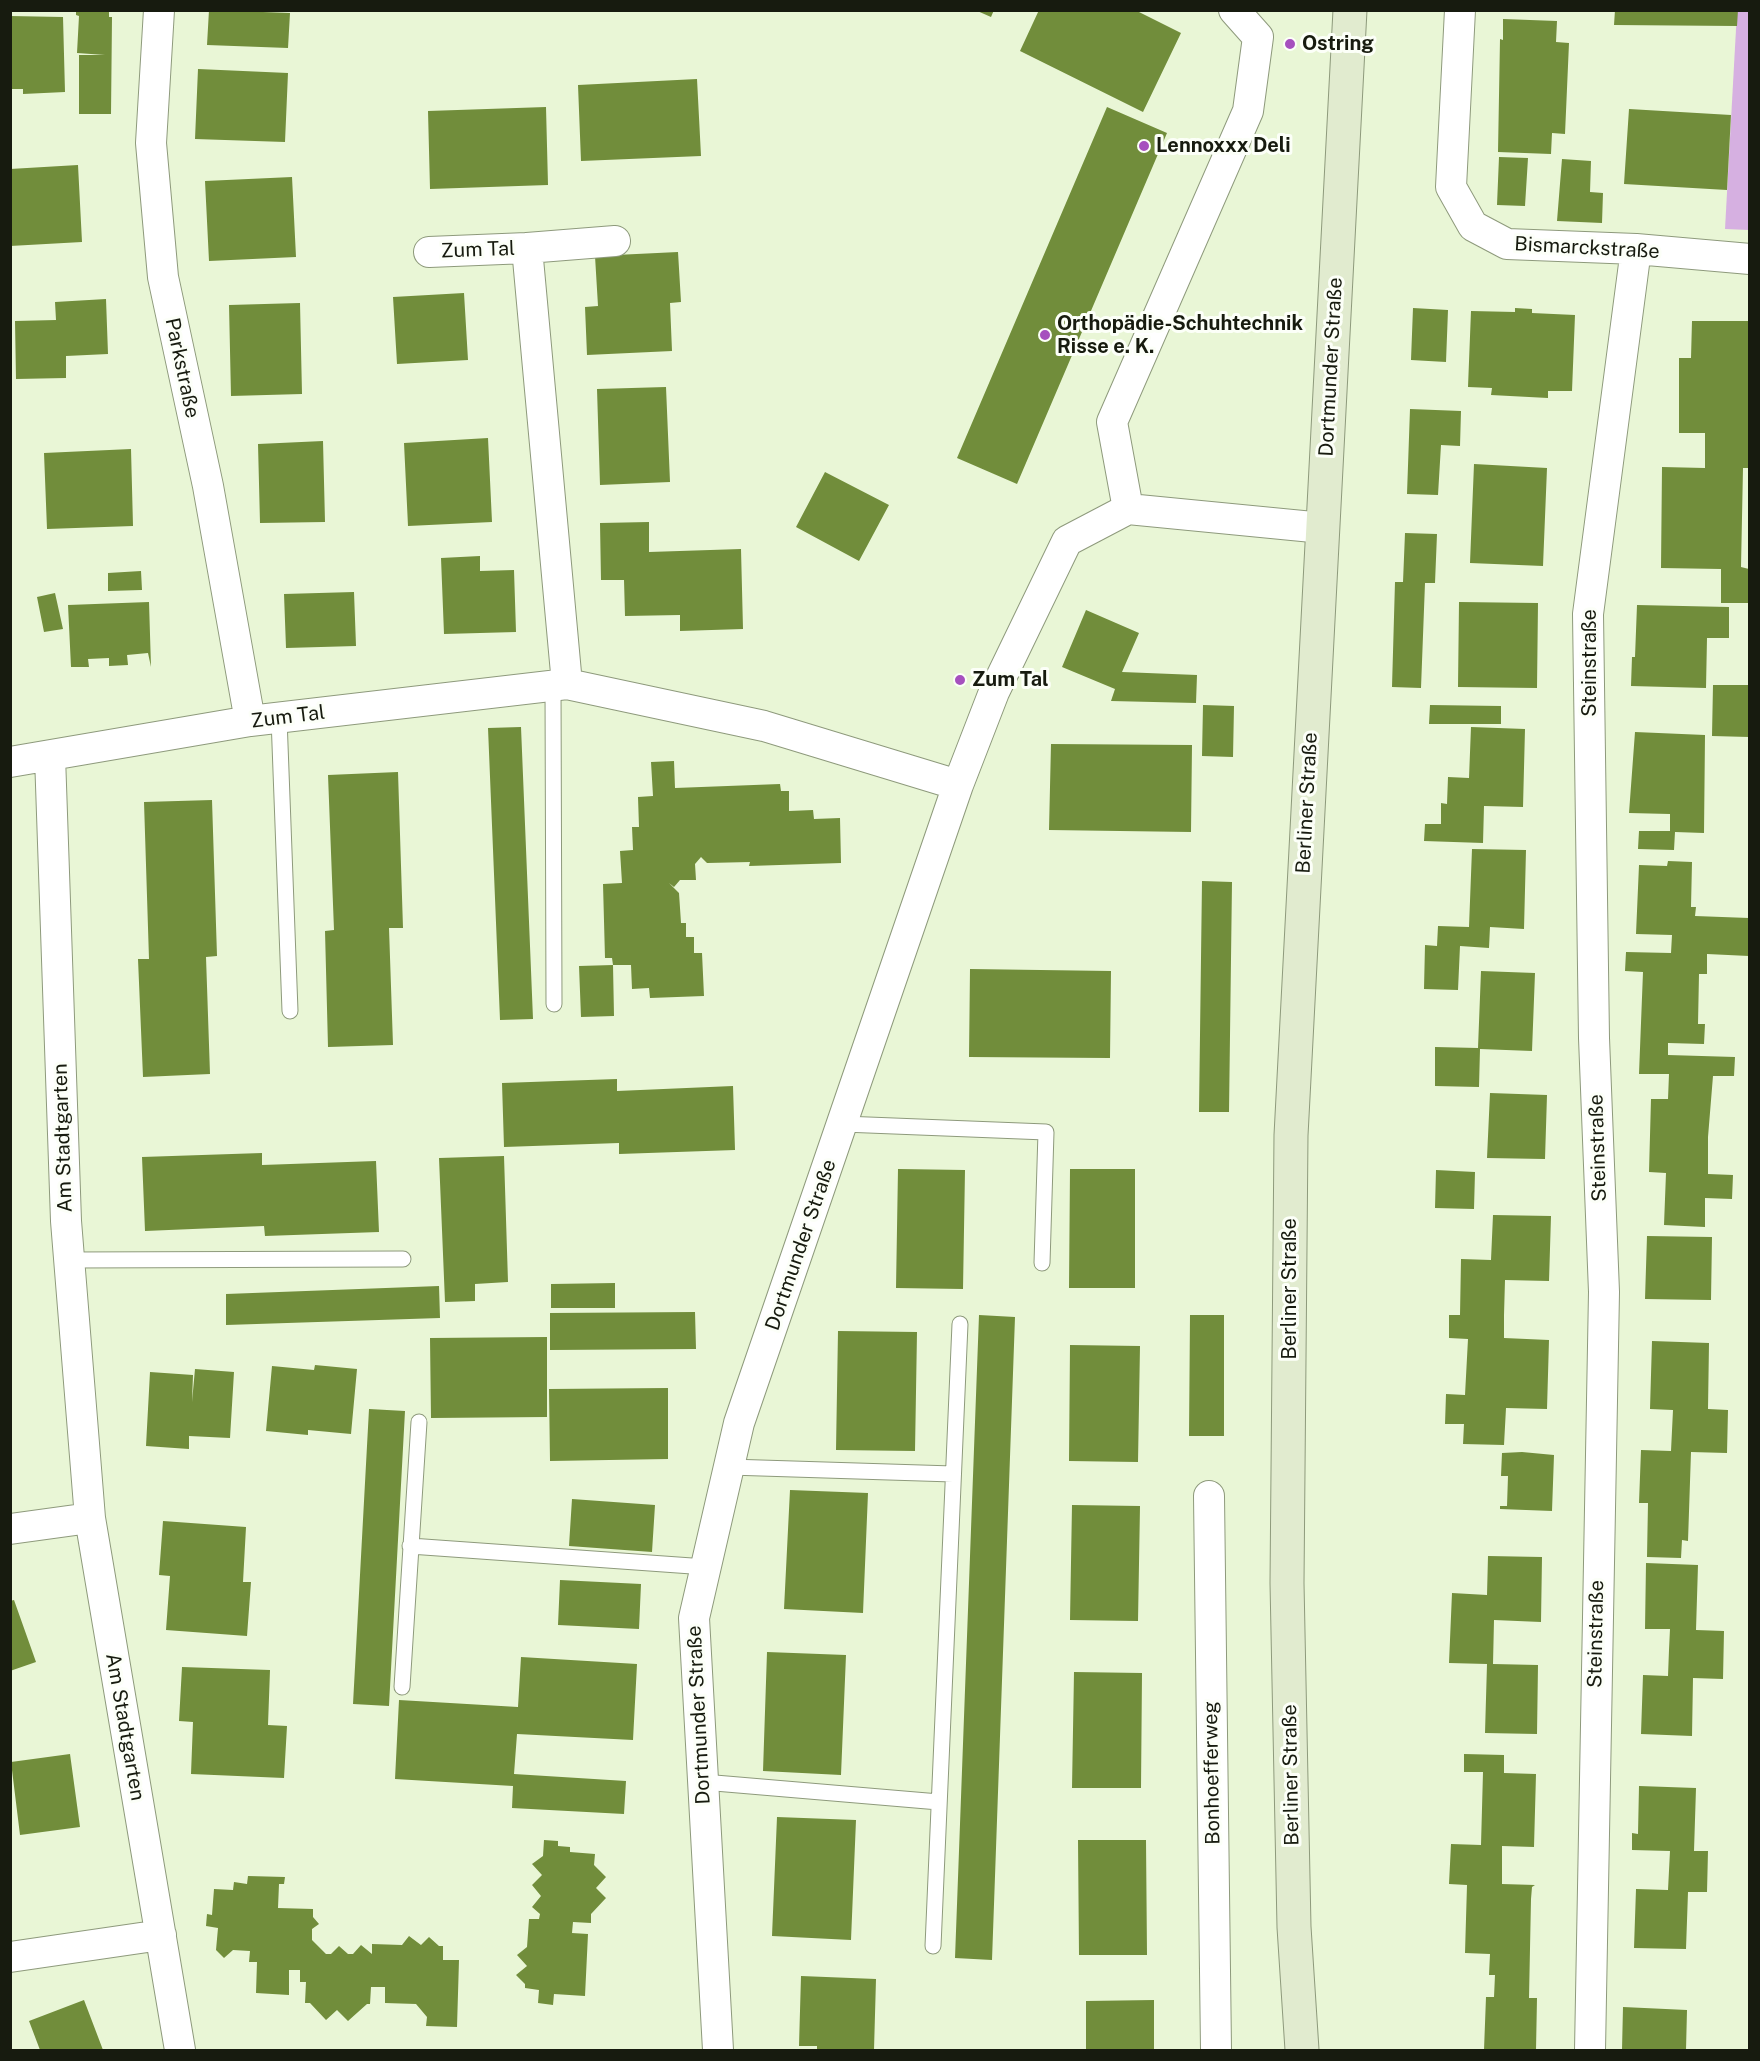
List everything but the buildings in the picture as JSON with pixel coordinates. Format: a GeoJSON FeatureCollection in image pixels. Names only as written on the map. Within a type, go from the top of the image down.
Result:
{"type":"FeatureCollection","features":[{"type":"Feature","properties":{"kind":"main road","name":"Dortmunder Straße"},"geometry":{"type":"LineString","coordinates":[[1323,528],[1350,10]]}},
{"type":"Feature","properties":{"kind":"main road","name":"Berliner Straße"},"geometry":{"type":"LineString","coordinates":[[1302,2050],[1294,1927],[1287,1583],[1291,1136],[1323,528]]}},
{"type":"Feature","properties":{"kind":"street","name":"Parkstraße"},"geometry":{"type":"LineString","coordinates":[[159,10],[151,142],[163,278],[208,486],[250,721]]}},
{"type":"Feature","properties":{"kind":"street"},"geometry":{"type":"LineString","coordinates":[[1234,10],[1258,36],[1248,111],[1112,422],[1128,509],[1323,528]]}},
{"type":"Feature","properties":{"kind":"street","name":"Bismarckstraße"},"geometry":{"type":"LineString","coordinates":[[1460,10],[1451,187],[1473,226],[1507,244],[1636,249],[1749,258]]}},
{"type":"Feature","properties":{"kind":"street","name":"Zum Tal"},"geometry":{"type":"LineString","coordinates":[[429,252],[615,241]]}},
{"type":"Feature","properties":{"kind":"street","name":"Zum Tal"},"geometry":{"type":"LineString","coordinates":[[526,248],[560,684]]}},
{"type":"Feature","properties":{"kind":"street","name":"Steinstraße"},"geometry":{"type":"LineString","coordinates":[[1590,2050],[1604,1292],[1594,1038],[1588,614],[1636,249]]}},
{"type":"Feature","properties":{"kind":"street","name":"Dortmunder Straße"},"geometry":{"type":"LineString","coordinates":[[718,2050],[694,1618],[739,1423],[958,785],[994,692],[1067,541],[1128,509]]}},
{"type":"Feature","properties":{"kind":"street","name":"Zum Tal"},"geometry":{"type":"LineString","coordinates":[[10,762],[250,721],[560,684],[764,726],[958,785]]}},
{"type":"Feature","properties":{"kind":"street","name":"Am Stadtgarten"},"geometry":{"type":"LineString","coordinates":[[50,756],[70,1260],[90,1518],[180,2050]]}},
{"type":"Feature","properties":{"kind":"street","name":"Bonhoefferweg"},"geometry":{"type":"LineString","coordinates":[[1209,1496],[1216,2050]]}},
{"type":"Feature","properties":{"kind":"street"},"geometry":{"type":"LineString","coordinates":[[10,1529],[90,1518]]}},
{"type":"Feature","properties":{"kind":"street"},"geometry":{"type":"LineString","coordinates":[[10,1957],[160,1935]]}},
{"type":"Feature","properties":{"kind":"lane"},"geometry":{"type":"LineString","coordinates":[[554,1004],[560,684]]}},
{"type":"Feature","properties":{"kind":"lane"},"geometry":{"type":"LineString","coordinates":[[279,718],[290,1011]]}},
{"type":"Feature","properties":{"kind":"lane"},"geometry":{"type":"LineString","coordinates":[[843,1124],[1046,1132],[1042,1263]]}},
{"type":"Feature","properties":{"kind":"lane"},"geometry":{"type":"LineString","coordinates":[[70,1260],[403,1259]]}},
{"type":"Feature","properties":{"kind":"lane"},"geometry":{"type":"LineString","coordinates":[[933,1946],[960,1324]]}},
{"type":"Feature","properties":{"kind":"lane"},"geometry":{"type":"LineString","coordinates":[[402,1687],[419,1422]]}},
{"type":"Feature","properties":{"kind":"lane"},"geometry":{"type":"LineString","coordinates":[[729,1467],[953,1474]]}},
{"type":"Feature","properties":{"kind":"lane"},"geometry":{"type":"LineString","coordinates":[[411,1546],[706,1567]]}},
{"type":"Feature","properties":{"kind":"lane"},"geometry":{"type":"LineString","coordinates":[[703,1782],[939,1802]]}},
{"type":"Feature","properties":{"kind":"shaded area"},"geometry":{"type":"Polygon","coordinates":[[[1737,11],[1749,11],[1749,230],[1725,229],[1737,11]]]}},
{"type":"Feature","properties":{"kind":"place","name":"Ostring"},"geometry":{"type":"Point","coordinates":[1290,44]}},
{"type":"Feature","properties":{"kind":"place","name":"Lennoxxx Deli"},"geometry":{"type":"Point","coordinates":[1144,146]}},
{"type":"Feature","properties":{"kind":"place","name":"Orthopädie-Schuhtechnik Risse e. K."},"geometry":{"type":"Point","coordinates":[1045,335]}},
{"type":"Feature","properties":{"kind":"place","name":"Zum Tal"},"geometry":{"type":"Point","coordinates":[960,680]}}]}
